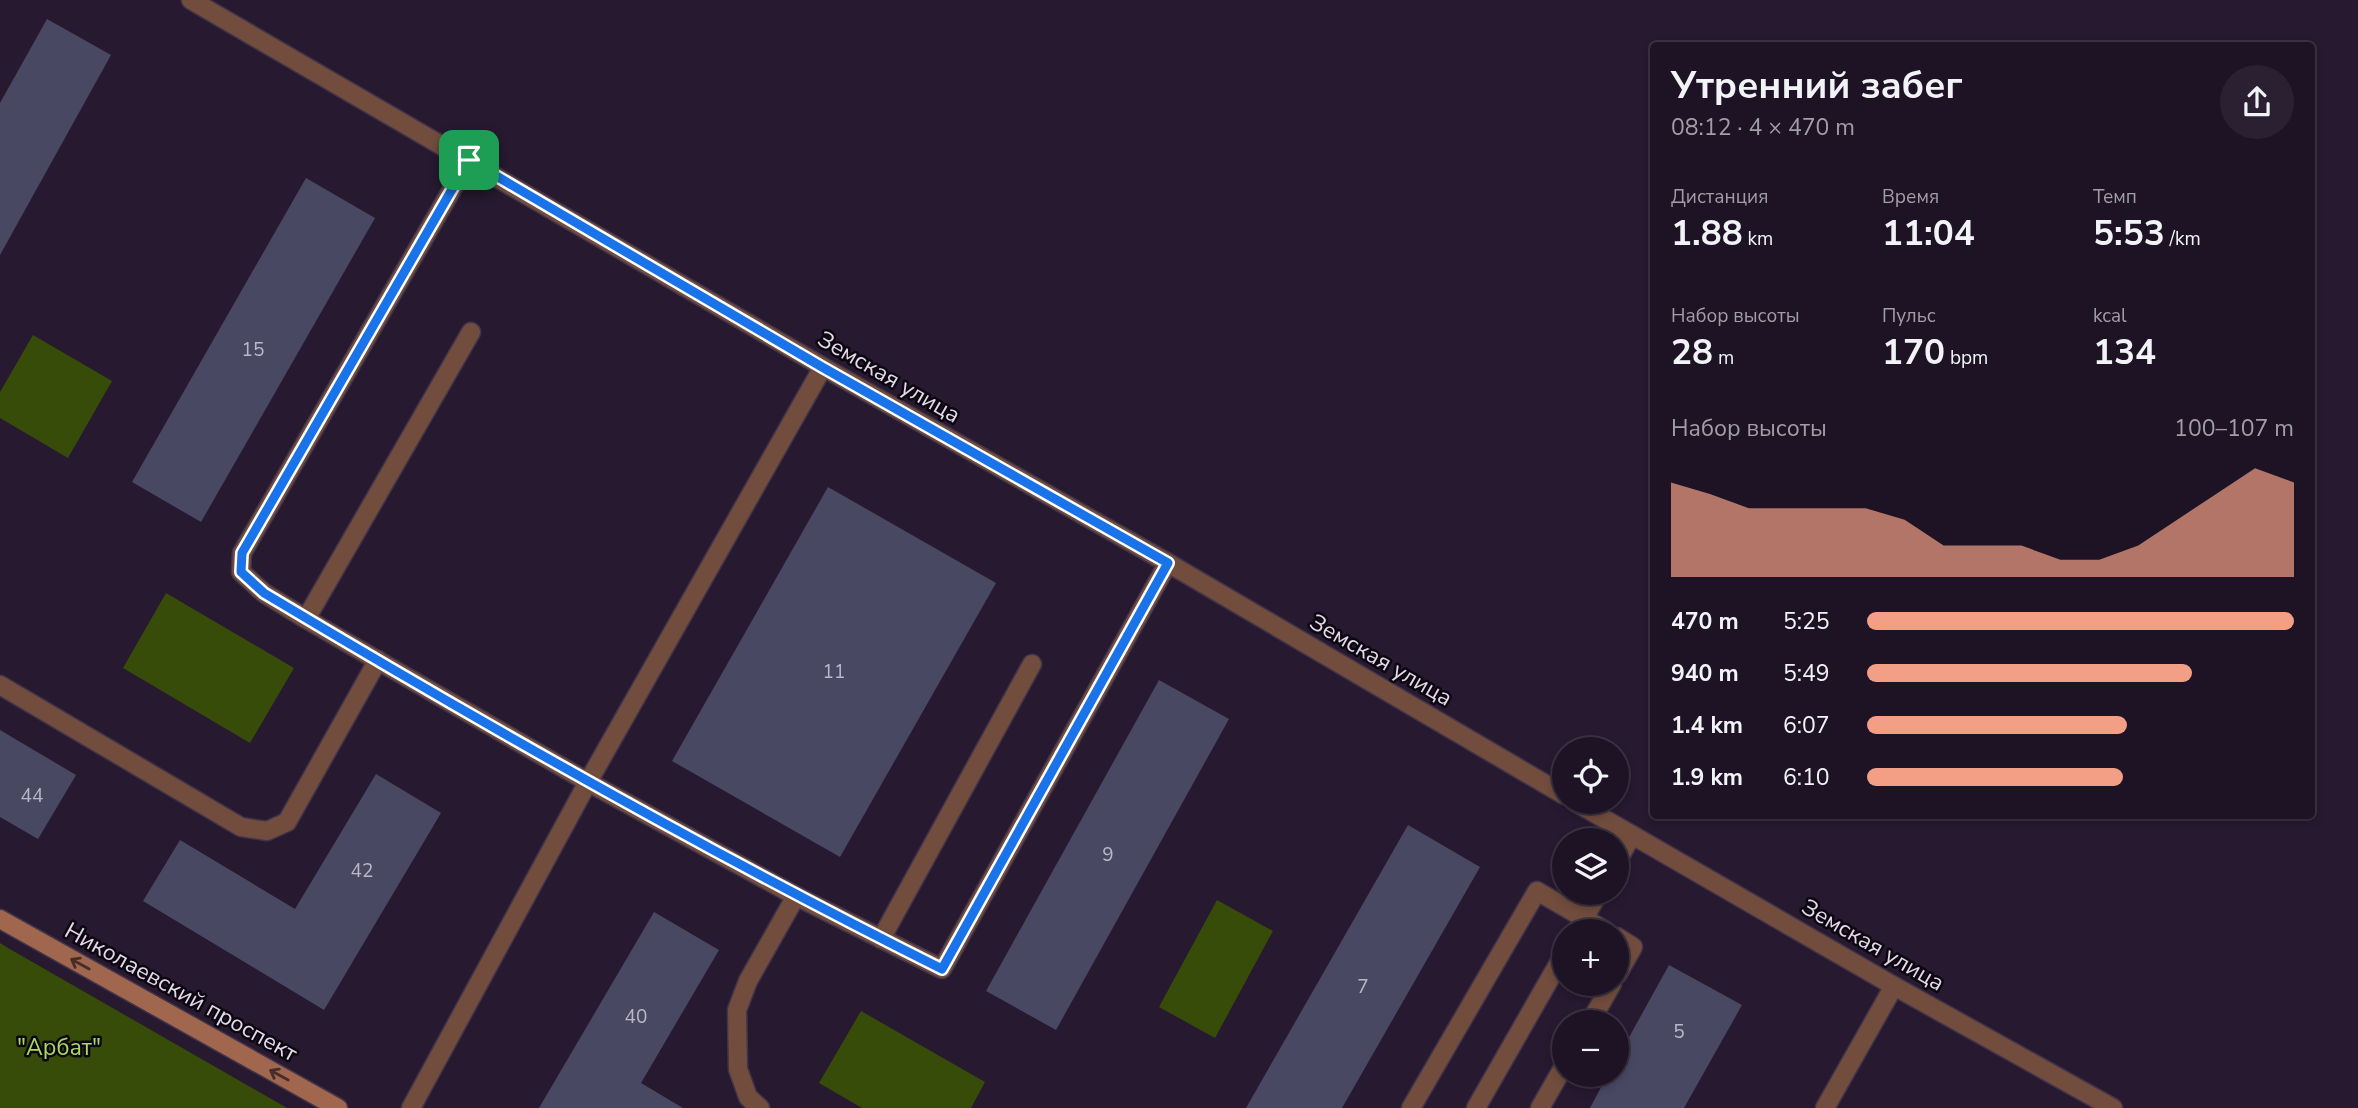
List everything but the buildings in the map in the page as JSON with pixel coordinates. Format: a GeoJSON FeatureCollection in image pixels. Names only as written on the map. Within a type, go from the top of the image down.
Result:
{"type":"FeatureCollection","features":[{"type":"Feature","properties":{"kind":"main road","name":"Николаевский проспект"},"geometry":{"type":"LineString","coordinates":[[0,919],[338,1108]]}},
{"type":"Feature","properties":{"kind":"street","name":"Земская улица"},"geometry":{"type":"LineString","coordinates":[[191,0],[822,367],[1168,563],[1552,788]]}},
{"type":"Feature","properties":{"kind":"street"},"geometry":{"type":"LineString","coordinates":[[469,160],[242,553],[241,572],[264,593],[306,619],[588,782],[796,897],[942,969],[1168,563]]}},
{"type":"Feature","properties":{"kind":"street"},"geometry":{"type":"LineString","coordinates":[[306,619],[471,331]]}},
{"type":"Feature","properties":{"kind":"street"},"geometry":{"type":"LineString","coordinates":[[411,1108],[588,782],[822,367]]}},
{"type":"Feature","properties":{"kind":"street"},"geometry":{"type":"LineString","coordinates":[[0,685],[241,827],[267,831],[287,822],[378,660]]}},
{"type":"Feature","properties":{"kind":"street"},"geometry":{"type":"LineString","coordinates":[[881,939],[1032,664]]}},
{"type":"Feature","properties":{"kind":"street","name":"Земская улица"},"geometry":{"type":"LineString","coordinates":[[1596,814],[1894,986],[2113,1108]]}},
{"type":"Feature","properties":{"kind":"street"},"geometry":{"type":"LineString","coordinates":[[1629,840],[1632,835]]}},
{"type":"Feature","properties":{"kind":"street"},"geometry":{"type":"LineString","coordinates":[[1411,1108],[1537,891],[1573,919]]}},
{"type":"Feature","properties":{"kind":"street"},"geometry":{"type":"LineString","coordinates":[[760,1108],[748,1097],[738,1069],[737,1010],[748,981],[796,897]]}},
{"type":"Feature","properties":{"kind":"street"},"geometry":{"type":"LineString","coordinates":[[1476,1108],[1552,975]]}},
{"type":"Feature","properties":{"kind":"street"},"geometry":{"type":"LineString","coordinates":[[1825,1108],[1894,986]]}},
{"type":"Feature","properties":{"kind":"street"},"geometry":{"type":"LineString","coordinates":[[1541,1108],[1552,1087]]}},
{"type":"Feature","properties":{"kind":"green space"},"geometry":{"type":"Polygon","coordinates":[[[33,335],[112,381],[68,458],[0,418],[0,392],[33,335]]]}},
{"type":"Feature","properties":{"kind":"green space"},"geometry":{"type":"Polygon","coordinates":[[[166,593],[294,668],[250,743],[123,668],[166,593]]]}},
{"type":"Feature","properties":{"kind":"green space"},"geometry":{"type":"Polygon","coordinates":[[[1217,900],[1273,931],[1215,1038],[1159,1007],[1217,900]]]}},
{"type":"Feature","properties":{"kind":"green space","name":"\"Арбат\""},"geometry":{"type":"Polygon","coordinates":[[[0,943],[8,948],[287,1108],[0,1108],[0,943]]]}},
{"type":"Feature","properties":{"kind":"green space"},"geometry":{"type":"Polygon","coordinates":[[[861,1011],[985,1082],[971,1108],[862,1108],[819,1083],[861,1011]]]}},
{"type":"Feature","properties":{"kind":"route"},"geometry":{"type":"LineString","coordinates":[[469,160],[822,367],[1168,563],[942,969],[796,897],[588,782],[264,593],[241,572],[242,553],[469,160]]}}]}
